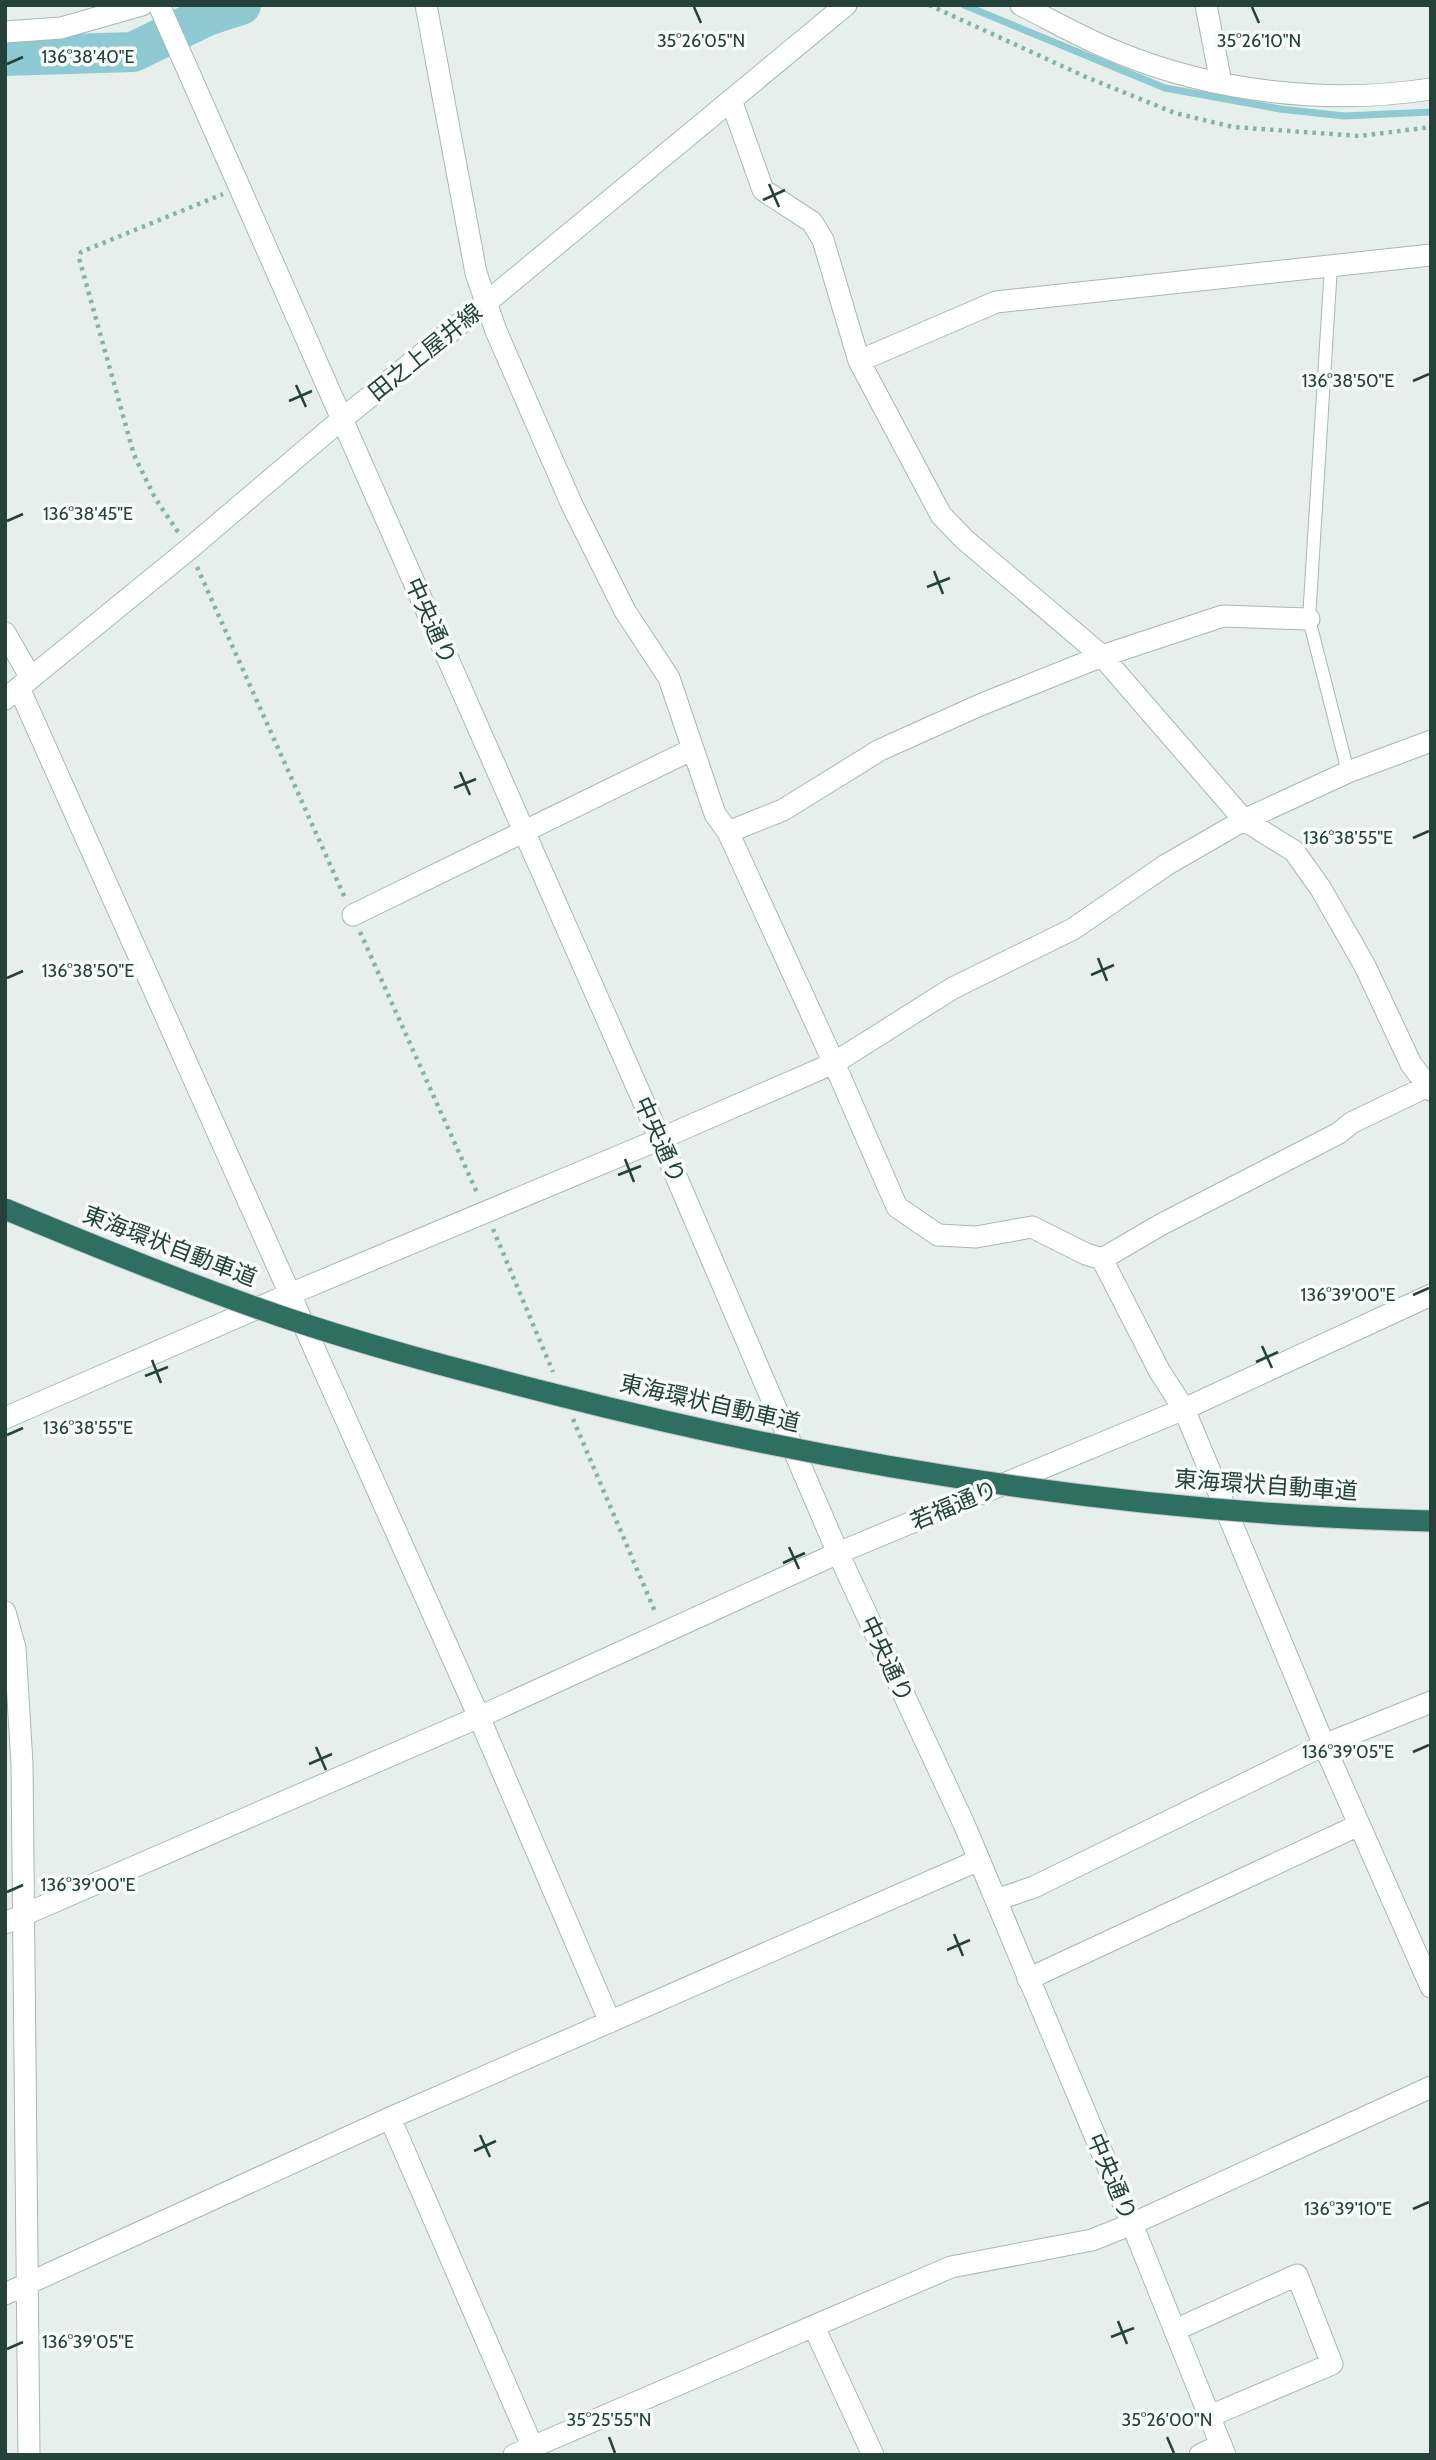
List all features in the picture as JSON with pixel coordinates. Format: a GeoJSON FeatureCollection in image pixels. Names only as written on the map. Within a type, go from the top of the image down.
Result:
{"type":"FeatureCollection","features":[{"type":"Feature","properties":{"kind":"highway","name":"東海環状自動車道"},"geometry":{"type":"LineString","coordinates":[[5,1209],[116,1255],[281,1316],[450,1367],[653,1419],[826,1456],[1036,1490],[1214,1509],[1431,1521]]}},
{"type":"Feature","properties":{"kind":"street"},"geometry":{"type":"LineString","coordinates":[[5,32],[61,28],[142,5]]}},
{"type":"Feature","properties":{"kind":"street","name":"中央通り"},"geometry":{"type":"LineString","coordinates":[[159,5],[660,1139],[838,1553],[979,1860],[1132,2224],[1223,2450]]}},
{"type":"Feature","properties":{"kind":"street"},"geometry":{"type":"LineString","coordinates":[[426,5],[476,272],[496,331],[572,505],[625,611],[670,678],[715,814],[728,832],[897,1207],[938,1235],[976,1237],[1032,1227],[1086,1254],[1102,1259],[1160,1372],[1184,1409],[1324,1745],[1431,1987]]}},
{"type":"Feature","properties":{"kind":"street","name":"田之上屋井線"},"geometry":{"type":"LineString","coordinates":[[19,688],[846,5]]}},
{"type":"Feature","properties":{"kind":"street"},"geometry":{"type":"LineString","coordinates":[[1021,5],[1116,52],[1221,83],[1322,95],[1393,95],[1431,89]]}},
{"type":"Feature","properties":{"kind":"street"},"geometry":{"type":"LineString","coordinates":[[1206,5],[1221,83]]}},
{"type":"Feature","properties":{"kind":"street"},"geometry":{"type":"LineString","coordinates":[[731,100],[763,190],[812,222],[823,240],[859,361],[941,515],[964,539],[1102,656],[1244,820],[1294,851],[1321,889],[1365,965],[1411,1064],[1429,1088],[1351,1123],[1339,1133],[1162,1224],[1102,1259]]}},
{"type":"Feature","properties":{"kind":"street"},"geometry":{"type":"LineString","coordinates":[[859,361],[996,302],[1431,255]]}},
{"type":"Feature","properties":{"kind":"street"},"geometry":{"type":"LineString","coordinates":[[728,832],[783,810],[880,750],[980,705],[1102,656],[1223,615],[1309,619]]}},
{"type":"Feature","properties":{"kind":"street"},"geometry":{"type":"LineString","coordinates":[[5,633],[19,688],[479,1717],[610,2022]]}},
{"type":"Feature","properties":{"kind":"street"},"geometry":{"type":"LineString","coordinates":[[5,1418],[834,1063],[953,988],[1073,929],[1166,865],[1244,820],[1348,772],[1431,741]]}},
{"type":"Feature","properties":{"kind":"street"},"geometry":{"type":"LineString","coordinates":[[353,915],[693,749]]}},
{"type":"Feature","properties":{"kind":"street","name":"若福通り"},"geometry":{"type":"LineString","coordinates":[[13,1920],[479,1717],[838,1553],[1184,1409],[1431,1295]]}},
{"type":"Feature","properties":{"kind":"street"},"geometry":{"type":"LineString","coordinates":[[5,1612],[15,1648],[22,1763],[13,1920],[29,2455]]}},
{"type":"Feature","properties":{"kind":"street"},"geometry":{"type":"LineString","coordinates":[[996,1900],[1034,1887],[1324,1745],[1431,1702]]}},
{"type":"Feature","properties":{"kind":"street"},"geometry":{"type":"LineString","coordinates":[[1028,1979],[1359,1825]]}},
{"type":"Feature","properties":{"kind":"street"},"geometry":{"type":"LineString","coordinates":[[5,2294],[390,2118],[979,1860]]}},
{"type":"Feature","properties":{"kind":"street"},"geometry":{"type":"LineString","coordinates":[[390,2118],[528,2452],[951,2267],[1092,2240],[1132,2224],[1431,2087]]}},
{"type":"Feature","properties":{"kind":"street"},"geometry":{"type":"LineString","coordinates":[[1175,2330],[1297,2275],[1332,2364],[1210,2416]]}},
{"type":"Feature","properties":{"kind":"street"},"geometry":{"type":"LineString","coordinates":[[814,2327],[873,2455]]}},
{"type":"Feature","properties":{"kind":"street"},"geometry":{"type":"LineString","coordinates":[[1200,2455],[1223,2450]]}},
{"type":"Feature","properties":{"kind":"lane"},"geometry":{"type":"LineString","coordinates":[[1331,266],[1309,619],[1348,772]]}},
{"type":"Feature","properties":{"kind":"path"},"geometry":{"type":"LineString","coordinates":[[239,187],[81,252],[79,258],[134,455],[155,498],[189,549],[485,1212],[556,1378]]}},
{"type":"Feature","properties":{"kind":"path"},"geometry":{"type":"LineString","coordinates":[[572,1416],[664,1634]]}},
{"type":"Feature","properties":{"kind":"waterway"},"geometry":{"type":"LineString","coordinates":[[5,56],[133,52],[207,16],[241,5]]}},
{"type":"Feature","properties":{"kind":"waterway"},"geometry":{"type":"LineString","coordinates":[[964,5],[1165,88],[1280,109],[1344,116],[1431,112]]}}]}
